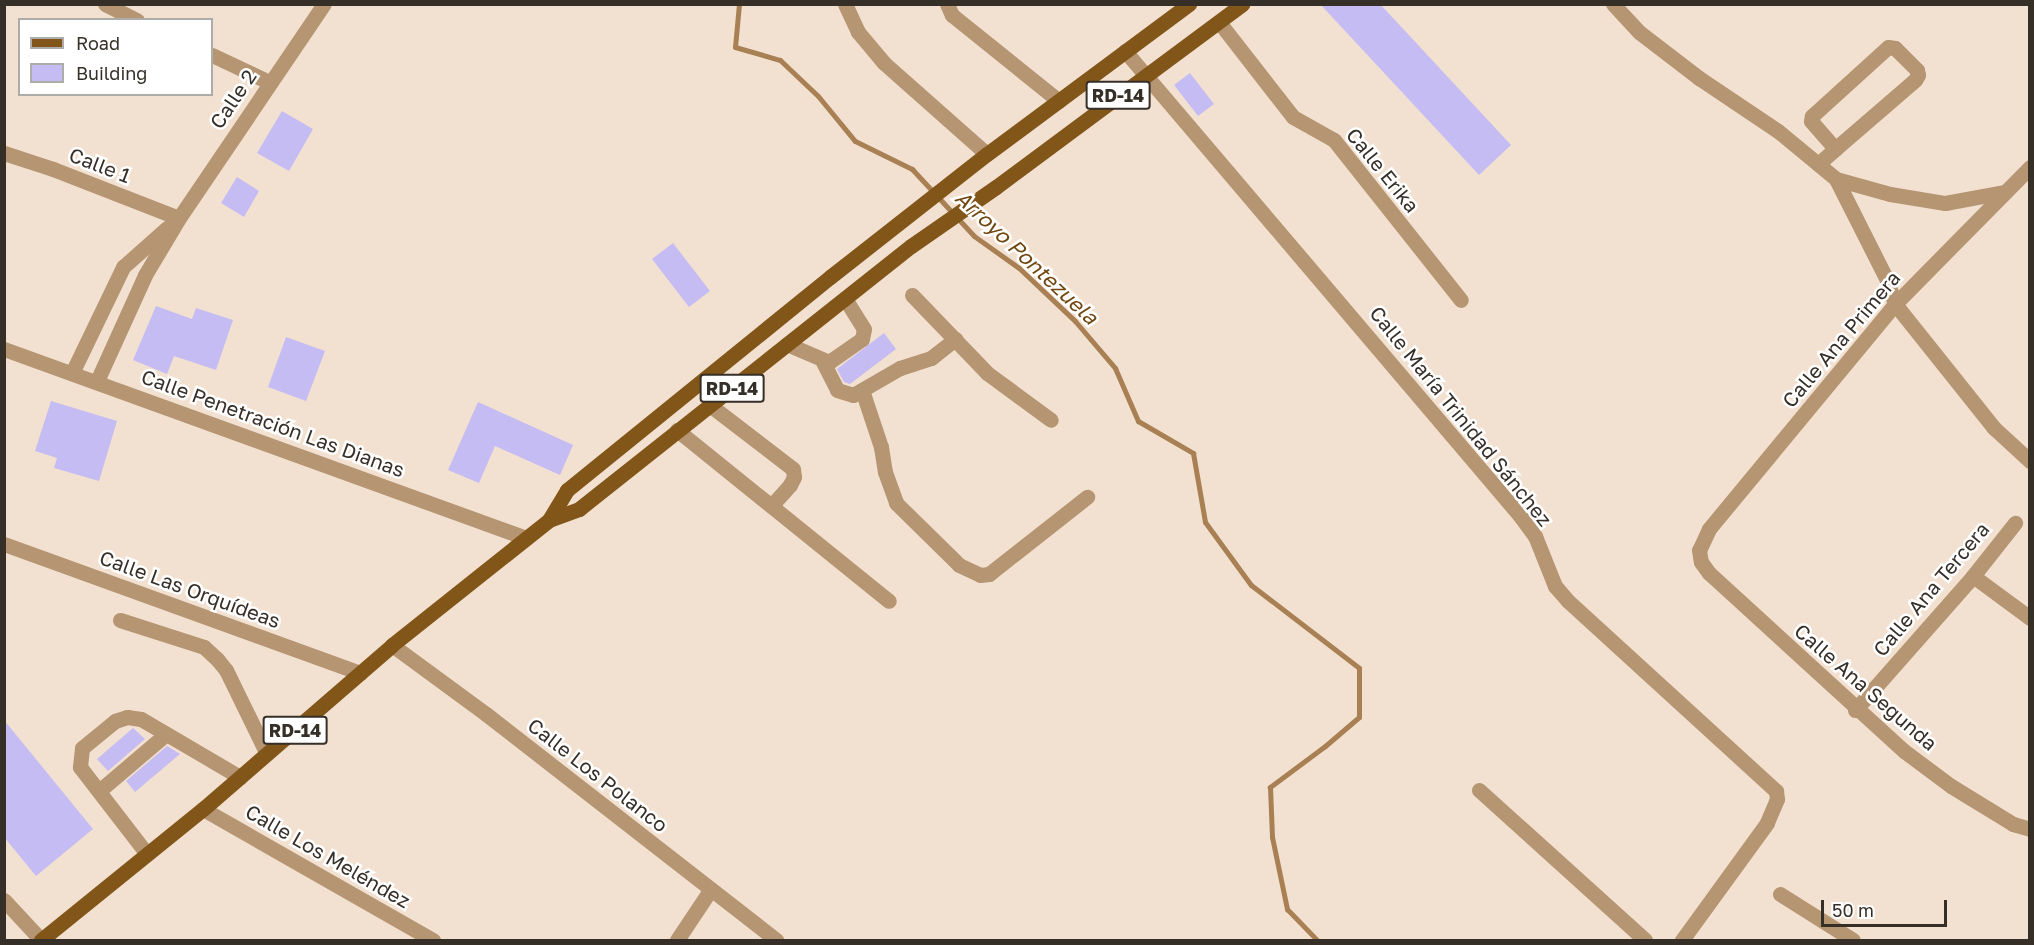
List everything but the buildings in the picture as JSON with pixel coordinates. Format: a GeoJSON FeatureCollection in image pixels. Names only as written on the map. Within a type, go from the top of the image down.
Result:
{"type":"FeatureCollection","features":[{"type":"Feature","properties":{"kind":"main road","name":"RD-14"},"geometry":{"type":"LineString","coordinates":[[549,520],[567,490],[893,227],[1189,4]]}},
{"type":"Feature","properties":{"kind":"main road","name":"RD-14"},"geometry":{"type":"LineString","coordinates":[[41,940],[203,809],[392,645],[549,520],[579,508],[711,406],[910,246],[996,187],[1143,75],[1242,4]]}},
{"type":"Feature","properties":{"kind":"street"},"geometry":{"type":"LineString","coordinates":[[105,4],[133,18]]}},
{"type":"Feature","properties":{"kind":"street","name":"Calle 2"},"geometry":{"type":"LineString","coordinates":[[97,381],[145,275],[179,218],[324,4]]}},
{"type":"Feature","properties":{"kind":"street"},"geometry":{"type":"LineString","coordinates":[[845,4],[858,32],[884,63],[981,159]]}},
{"type":"Feature","properties":{"kind":"street"},"geometry":{"type":"LineString","coordinates":[[947,4],[952,15],[1059,101]]}},
{"type":"Feature","properties":{"kind":"street"},"geometry":{"type":"LineString","coordinates":[[1613,4],[1639,32],[1699,78],[1778,131],[1836,179],[1887,280],[1895,304],[1994,428],[2030,461]]}},
{"type":"Feature","properties":{"kind":"street","name":"Calle Erika"},"geometry":{"type":"LineString","coordinates":[[1219,22],[1293,117],[1334,140],[1461,300]]}},
{"type":"Feature","properties":{"kind":"street"},"geometry":{"type":"LineString","coordinates":[[1818,164],[1835,149],[1918,75],[1917,70],[1894,48],[1888,47],[1812,116],[1811,122],[1835,149]]}},
{"type":"Feature","properties":{"kind":"street","name":"Calle María Trinidad Sánchez"},"geometry":{"type":"LineString","coordinates":[[1125,51],[1143,75],[1521,517],[1535,536],[1555,586],[1568,602],[1749,764],[1776,791],[1778,799],[1767,823],[1682,940]]}},
{"type":"Feature","properties":{"kind":"street"},"geometry":{"type":"LineString","coordinates":[[213,55],[269,82]]}},
{"type":"Feature","properties":{"kind":"street","name":"Calle 1"},"geometry":{"type":"LineString","coordinates":[[4,153],[53,169],[179,218]]}},
{"type":"Feature","properties":{"kind":"street","name":"Calle Ana Primera"},"geometry":{"type":"LineString","coordinates":[[1699,550],[1708,530],[1895,304],[2030,167]]}},
{"type":"Feature","properties":{"kind":"street"},"geometry":{"type":"LineString","coordinates":[[1836,179],[1890,194],[1945,203],[2005,192]]}},
{"type":"Feature","properties":{"kind":"street","name":"Calle 2"},"geometry":{"type":"LineString","coordinates":[[72,373],[123,267],[179,218]]}},
{"type":"Feature","properties":{"kind":"street"},"geometry":{"type":"LineString","coordinates":[[912,295],[987,373],[1051,420]]}},
{"type":"Feature","properties":{"kind":"street"},"geometry":{"type":"LineString","coordinates":[[823,362],[835,359],[864,336],[863,325],[845,298]]}},
{"type":"Feature","properties":{"kind":"street"},"geometry":{"type":"LineString","coordinates":[[787,344],[823,362],[837,390],[848,394],[862,390],[900,368],[925,361],[955,339]]}},
{"type":"Feature","properties":{"kind":"street","name":"Calle Penetración Las Dianas"},"geometry":{"type":"LineString","coordinates":[[4,349],[526,538]]}},
{"type":"Feature","properties":{"kind":"street"},"geometry":{"type":"LineString","coordinates":[[862,390],[875,426],[896,503],[959,565],[980,575],[989,574],[1087,497]]}},
{"type":"Feature","properties":{"kind":"street"},"geometry":{"type":"LineString","coordinates":[[711,406],[794,469],[794,477],[790,485],[771,506]]}},
{"type":"Feature","properties":{"kind":"street"},"geometry":{"type":"LineString","coordinates":[[678,430],[888,602]]}},
{"type":"Feature","properties":{"kind":"street","name":"Calle Ana Tercera"},"geometry":{"type":"LineString","coordinates":[[1855,710],[1973,576],[2015,523]]}},
{"type":"Feature","properties":{"kind":"street","name":"Calle Las Orquídeas"},"geometry":{"type":"LineString","coordinates":[[4,544],[360,673]]}},
{"type":"Feature","properties":{"kind":"street","name":"Calle Ana Segunda"},"geometry":{"type":"LineString","coordinates":[[1699,550],[1701,562],[1709,573],[1855,710],[1951,786],[2013,824],[2030,829]]}},
{"type":"Feature","properties":{"kind":"street"},"geometry":{"type":"LineString","coordinates":[[1973,576],[2030,618]]}},
{"type":"Feature","properties":{"kind":"street"},"geometry":{"type":"LineString","coordinates":[[120,620],[204,647],[226,670],[267,754]]}},
{"type":"Feature","properties":{"kind":"street","name":"Calle Los Polanco"},"geometry":{"type":"LineString","coordinates":[[392,645],[486,714],[776,940]]}},
{"type":"Feature","properties":{"kind":"street"},"geometry":{"type":"LineString","coordinates":[[147,854],[80,766],[82,748],[115,721],[127,717],[141,719],[240,777]]}},
{"type":"Feature","properties":{"kind":"street"},"geometry":{"type":"LineString","coordinates":[[99,791],[166,734]]}},
{"type":"Feature","properties":{"kind":"street"},"geometry":{"type":"LineString","coordinates":[[1479,790],[1645,940]]}},
{"type":"Feature","properties":{"kind":"street","name":"Calle Los Meléndez"},"geometry":{"type":"LineString","coordinates":[[203,809],[433,940]]}},
{"type":"Feature","properties":{"kind":"street"},"geometry":{"type":"LineString","coordinates":[[677,940],[711,889]]}},
{"type":"Feature","properties":{"kind":"street"},"geometry":{"type":"LineString","coordinates":[[1780,894],[1853,940]]}},
{"type":"Feature","properties":{"kind":"street"},"geometry":{"type":"LineString","coordinates":[[4,900],[41,940]]}},
{"type":"Feature","properties":{"kind":"waterway","name":"Arroyo Pontezuela"},"geometry":{"type":"LineString","coordinates":[[739,4],[735,47],[780,60],[818,96],[855,141],[912,169],[974,236],[1019,268],[1075,321],[1115,368],[1138,421],[1193,453],[1205,522],[1251,585],[1359,668],[1359,717],[1270,787],[1272,837],[1287,909],[1317,940]]}}]}
